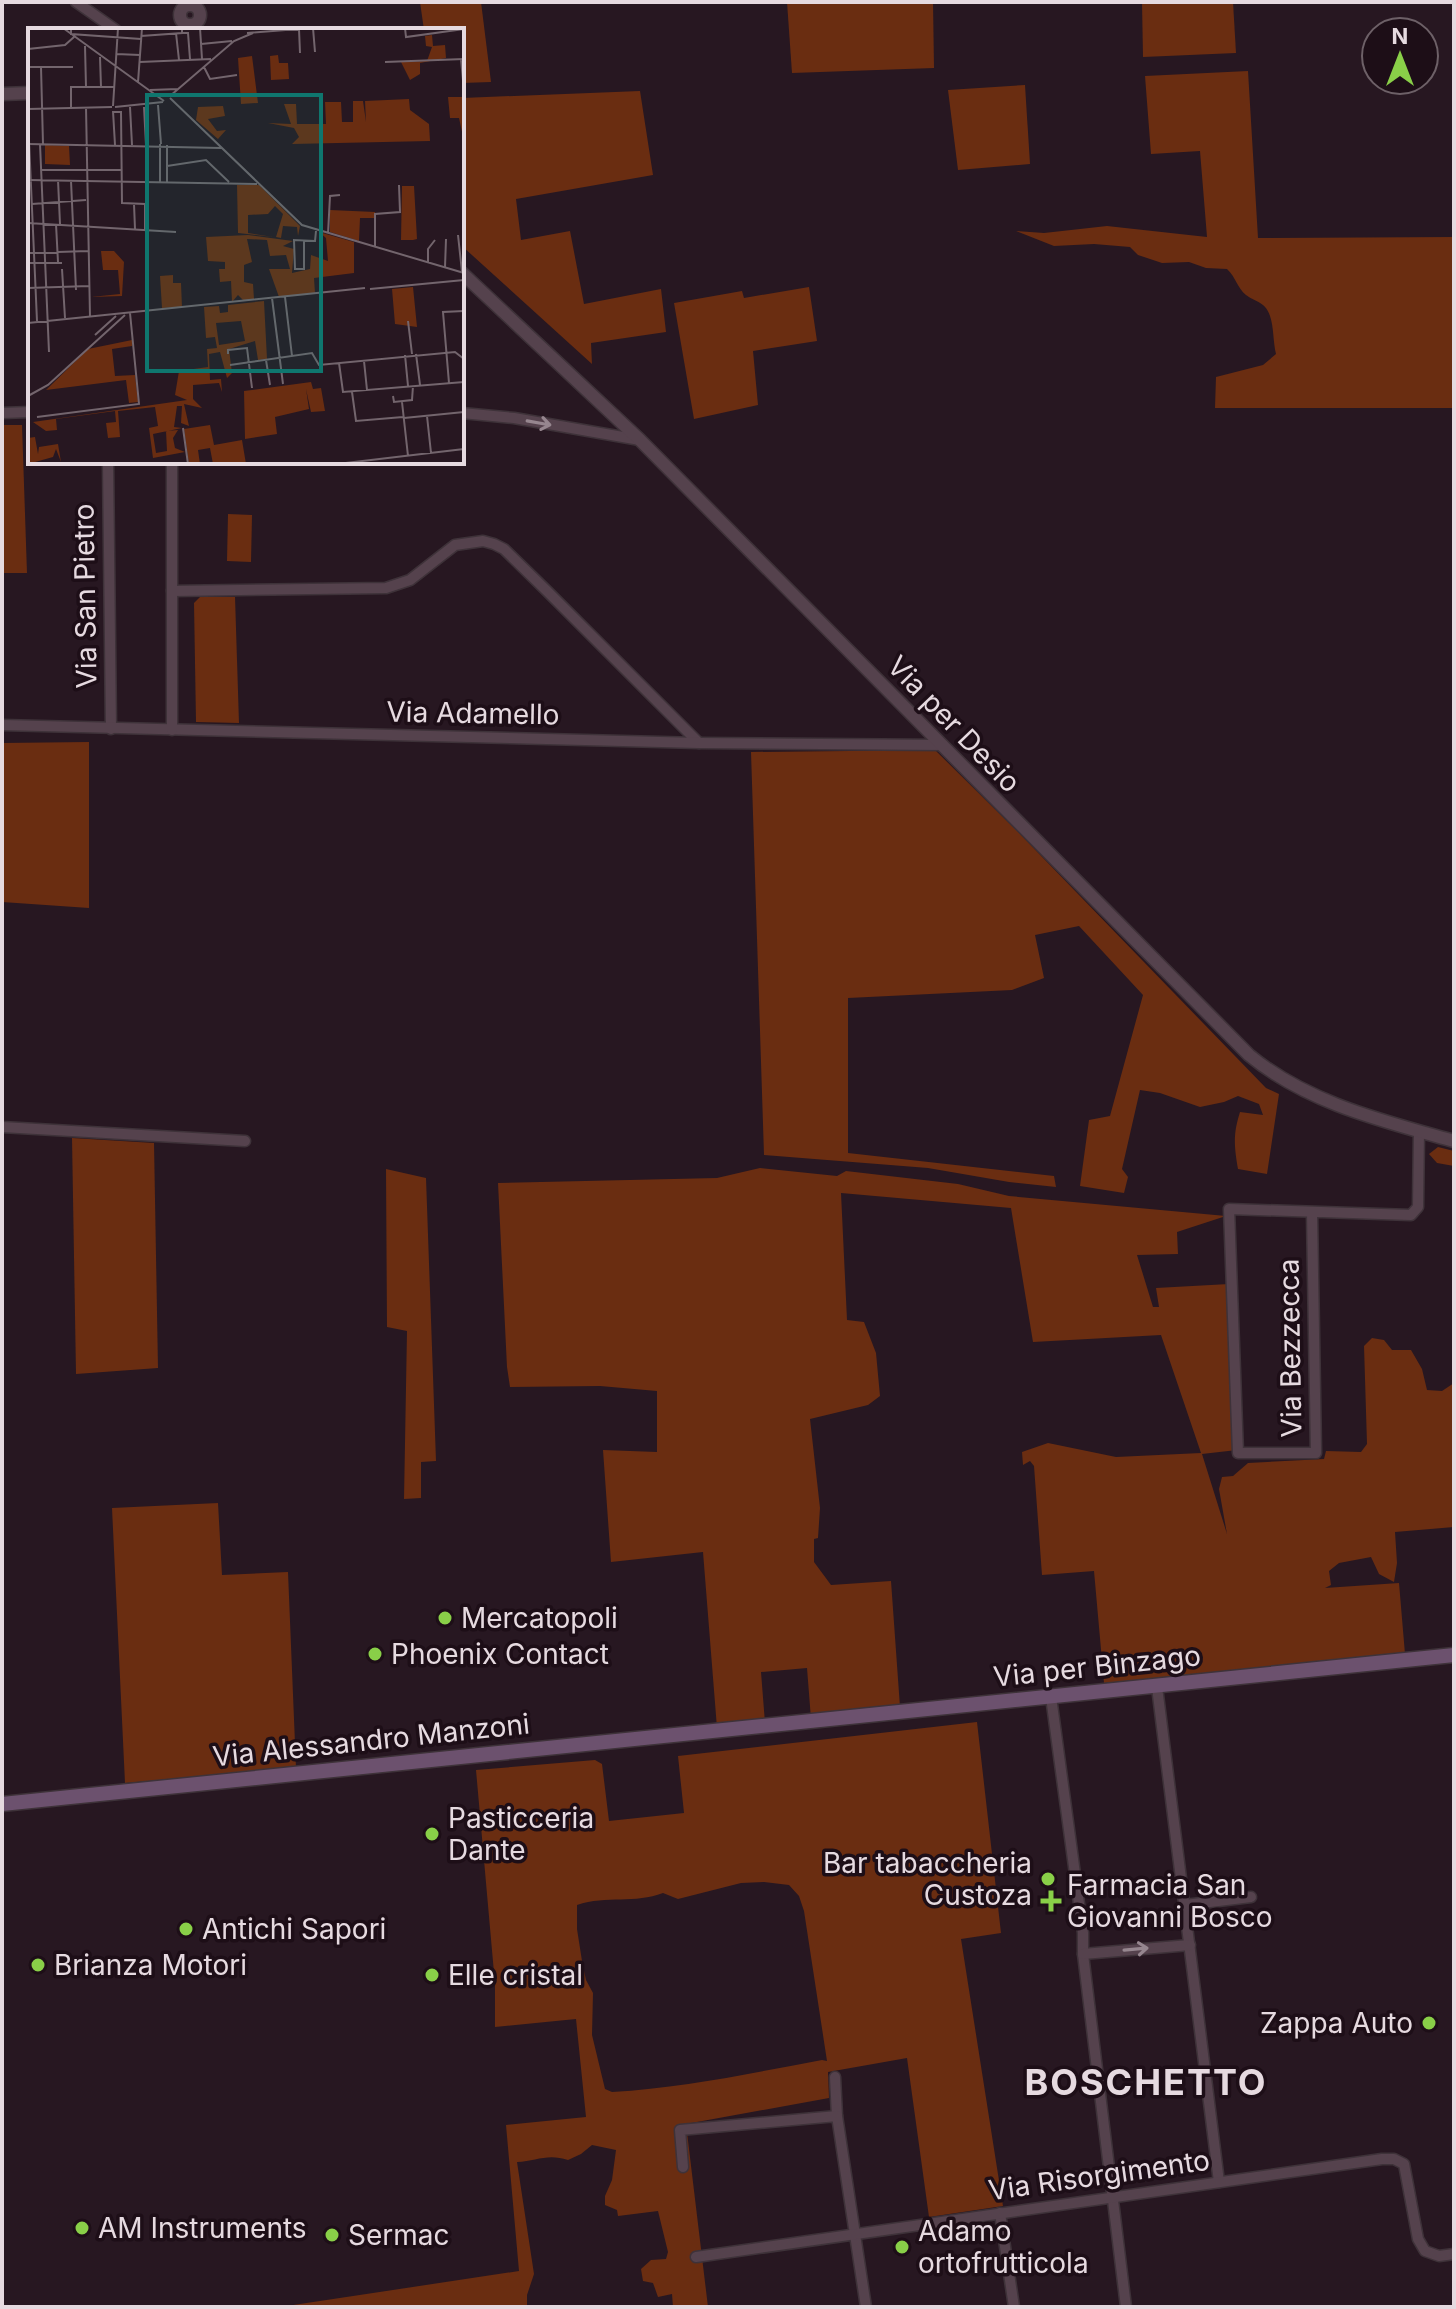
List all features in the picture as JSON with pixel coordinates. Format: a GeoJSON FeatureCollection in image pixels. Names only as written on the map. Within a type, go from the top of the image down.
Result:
{"type":"FeatureCollection","features":[{"type":"Feature","properties":{"kind":"main road","name":"Via per Binzago"},"geometry":{"type":"LineString","coordinates":[[746,1730],[1454,1655]]}},
{"type":"Feature","properties":{"kind":"main road","name":"Via Alessandro Manzoni"},"geometry":{"type":"LineString","coordinates":[[2,1804],[746,1730]]}},
{"type":"Feature","properties":{"kind":"street"},"geometry":{"type":"LineString","coordinates":[[76,2],[113,28]]}},
{"type":"Feature","properties":{"kind":"street"},"geometry":{"type":"LineString","coordinates":[[172,28],[181,21],[182,9],[199,4],[201,26],[187,25],[181,21]]}},
{"type":"Feature","properties":{"kind":"street"},"geometry":{"type":"LineString","coordinates":[[2,94],[28,93]]}},
{"type":"Feature","properties":{"kind":"street","name":"Via per Desio"},"geometry":{"type":"LineString","coordinates":[[464,275],[640,440],[1218,1026],[1261,1065],[1323,1100],[1454,1141]]}},
{"type":"Feature","properties":{"kind":"street"},"geometry":{"type":"LineString","coordinates":[[2,413],[28,412]]}},
{"type":"Feature","properties":{"kind":"street"},"geometry":{"type":"LineString","coordinates":[[464,413],[514,418],[640,440]]}},
{"type":"Feature","properties":{"kind":"street","name":"Via San Pietro"},"geometry":{"type":"LineString","coordinates":[[108,464],[111,729]]}},
{"type":"Feature","properties":{"kind":"street"},"geometry":{"type":"LineString","coordinates":[[172,464],[172,730]]}},
{"type":"Feature","properties":{"kind":"street"},"geometry":{"type":"LineString","coordinates":[[172,591],[386,588],[420,574],[455,545],[483,541],[494,544],[504,549],[699,743]]}},
{"type":"Feature","properties":{"kind":"street","name":"Via Adamello"},"geometry":{"type":"LineString","coordinates":[[2,725],[699,743],[943,745]]}},
{"type":"Feature","properties":{"kind":"street"},"geometry":{"type":"LineString","coordinates":[[2,1127],[245,1141]]}},
{"type":"Feature","properties":{"kind":"street"},"geometry":{"type":"LineString","coordinates":[[1312,1213],[1411,1215],[1416,1212],[1419,1131]]}},
{"type":"Feature","properties":{"kind":"street","name":"Via Bezzecca"},"geometry":{"type":"LineString","coordinates":[[1229,1209],[1312,1213],[1316,1453],[1238,1453],[1229,1209]]}},
{"type":"Feature","properties":{"kind":"street"},"geometry":{"type":"LineString","coordinates":[[1157,1687],[1219,2182]]}},
{"type":"Feature","properties":{"kind":"street"},"geometry":{"type":"LineString","coordinates":[[1051,1697],[1083,1933],[1126,2307]]}},
{"type":"Feature","properties":{"kind":"street"},"geometry":{"type":"LineString","coordinates":[[1185,1905],[1251,1897]]}},
{"type":"Feature","properties":{"kind":"street"},"geometry":{"type":"LineString","coordinates":[[1083,1954],[1190,1945]]}},
{"type":"Feature","properties":{"kind":"street"},"geometry":{"type":"LineString","coordinates":[[835,2077],[837,2116],[866,2307]]}},
{"type":"Feature","properties":{"kind":"street"},"geometry":{"type":"LineString","coordinates":[[683,2167],[680,2130],[837,2116]]}},
{"type":"Feature","properties":{"kind":"street","name":"Via Risorgimento"},"geometry":{"type":"LineString","coordinates":[[696,2257],[1394,2159],[1404,2164],[1418,2239],[1425,2251],[1439,2256],[1454,2254]]}},
{"type":"Feature","properties":{"kind":"street"},"geometry":{"type":"LineString","coordinates":[[1000,2213],[1014,2307]]}},
{"type":"Feature","properties":{"kind":"shaded area"},"geometry":{"type":"Polygon","coordinates":[[[420,2],[481,2],[491,82],[464,83],[464,28],[424,28],[420,2]]]}},
{"type":"Feature","properties":{"kind":"shaded area"},"geometry":{"type":"Polygon","coordinates":[[[787,2],[933,2],[934,68],[792,73],[787,2]]]}},
{"type":"Feature","properties":{"kind":"shaded area"},"geometry":{"type":"Polygon","coordinates":[[[1142,2],[1233,2],[1236,53],[1143,57],[1142,2]]]}},
{"type":"Feature","properties":{"kind":"shaded area"},"geometry":{"type":"Polygon","coordinates":[[[1248,71],[1258,238],[1454,237],[1454,408],[1215,408],[1216,377],[1263,365],[1276,354],[1267,309],[1243,292],[1227,269],[1206,268],[1189,262],[1162,263],[1138,255],[1130,247],[1094,244],[1054,246],[1016,231],[1044,233],[1107,226],[1207,237],[1200,151],[1151,154],[1145,76],[1248,71]]]}},
{"type":"Feature","properties":{"kind":"shaded area"},"geometry":{"type":"Polygon","coordinates":[[[1025,85],[1030,164],[958,170],[948,90],[1025,85]]]}},
{"type":"Feature","properties":{"kind":"shaded area"},"geometry":{"type":"Polygon","coordinates":[[[640,91],[653,175],[516,199],[521,240],[570,231],[584,304],[661,289],[666,332],[591,343],[592,364],[464,248],[464,98],[640,91]]]}},
{"type":"Feature","properties":{"kind":"shaded area"},"geometry":{"type":"Polygon","coordinates":[[[809,287],[817,341],[753,351],[758,405],[694,419],[674,303],[742,291],[744,298],[809,287]]]}},
{"type":"Feature","properties":{"kind":"shaded area"},"geometry":{"type":"Polygon","coordinates":[[[2,425],[22,425],[27,573],[2,573],[2,425]]]}},
{"type":"Feature","properties":{"kind":"shaded area"},"geometry":{"type":"Polygon","coordinates":[[[228,514],[252,515],[251,562],[227,561],[228,514]]]}},
{"type":"Feature","properties":{"kind":"shaded area"},"geometry":{"type":"Polygon","coordinates":[[[200,597],[235,597],[239,723],[196,722],[194,603],[200,597]]]}},
{"type":"Feature","properties":{"kind":"shaded area"},"geometry":{"type":"Polygon","coordinates":[[[89,742],[89,908],[2,902],[2,743],[89,742]]]}},
{"type":"Feature","properties":{"kind":"shaded area"},"geometry":{"type":"Polygon","coordinates":[[[935,750],[1266,1088],[1279,1094],[1267,1174],[1238,1169],[1236,1153],[1235,1134],[1240,1112],[1263,1115],[1259,1104],[1238,1096],[1200,1107],[1160,1093],[1140,1090],[1122,1169],[1128,1177],[1124,1193],[1080,1186],[1089,1120],[1110,1116],[1143,995],[1079,926],[1035,935],[1044,978],[1012,990],[848,998],[848,1153],[1054,1176],[1056,1187],[928,1168],[764,1155],[751,752],[935,750]]]}},
{"type":"Feature","properties":{"kind":"shaded area"},"geometry":{"type":"Polygon","coordinates":[[[72,1138],[154,1143],[158,1368],[76,1374],[72,1138]]]}},
{"type":"Feature","properties":{"kind":"shaded area"},"geometry":{"type":"Polygon","coordinates":[[[1438,1147],[1454,1151],[1454,1166],[1437,1163],[1429,1154],[1438,1147]]]}},
{"type":"Feature","properties":{"kind":"shaded area"},"geometry":{"type":"Polygon","coordinates":[[[760,1168],[837,1176],[846,1171],[958,1184],[1009,1196],[1226,1216],[1177,1232],[1178,1254],[1137,1255],[1153,1307],[1159,1307],[1156,1288],[1229,1284],[1237,1450],[1202,1454],[1227,1534],[1219,1489],[1222,1477],[1233,1476],[1248,1463],[1324,1459],[1326,1451],[1361,1452],[1367,1444],[1364,1346],[1372,1338],[1384,1340],[1392,1350],[1411,1350],[1422,1369],[1427,1390],[1442,1391],[1454,1383],[1454,1527],[1395,1532],[1397,1563],[1394,1582],[1379,1574],[1371,1557],[1339,1563],[1329,1571],[1331,1585],[1325,1588],[1399,1583],[1405,1654],[1104,1683],[1094,1571],[1042,1575],[1034,1466],[1030,1461],[1023,1465],[1022,1452],[1048,1443],[1116,1457],[1201,1453],[1161,1335],[1033,1342],[1011,1208],[841,1193],[847,1320],[864,1322],[876,1353],[880,1396],[868,1405],[810,1419],[820,1508],[818,1538],[814,1539],[814,1562],[831,1585],[891,1581],[900,1707],[811,1719],[807,1668],[761,1672],[765,1723],[717,1728],[703,1552],[611,1562],[603,1450],[657,1452],[657,1391],[600,1386],[510,1387],[498,1183],[717,1178],[760,1168]]]}},
{"type":"Feature","properties":{"kind":"shaded area"},"geometry":{"type":"Polygon","coordinates":[[[386,1169],[426,1178],[436,1461],[421,1462],[421,1498],[404,1499],[407,1331],[387,1327],[386,1169]]]}},
{"type":"Feature","properties":{"kind":"shaded area"},"geometry":{"type":"Polygon","coordinates":[[[218,1503],[222,1575],[288,1572],[296,1768],[125,1783],[112,1508],[218,1503]]]}},
{"type":"Feature","properties":{"kind":"shaded area"},"geometry":{"type":"Polygon","coordinates":[[[977,1722],[1001,1933],[961,1939],[1003,2206],[929,2217],[907,2058],[828,2072],[829,2098],[686,2124],[708,2307],[673,2307],[672,2294],[658,2297],[653,2283],[643,2281],[641,2269],[651,2260],[666,2259],[668,2252],[658,2211],[618,2216],[617,2210],[605,2205],[616,2150],[592,2145],[568,2160],[548,2157],[517,2162],[534,2274],[527,2295],[527,2307],[280,2307],[519,2271],[506,2125],[586,2117],[576,2019],[495,2027],[495,1984],[476,1770],[595,1760],[602,1764],[609,1821],[684,1813],[678,1756],[977,1722]],[[741,1883],[678,1899],[663,1893],[577,1905],[582,1961],[593,1993],[592,2035],[605,2089],[612,2092],[665,2087],[827,2061],[804,1911],[799,1896],[789,1885],[741,1883]]]}},
{"type":"Feature","properties":{"kind":"place","name":"Mercatopoli"},"geometry":{"type":"Point","coordinates":[445,1618]}},
{"type":"Feature","properties":{"kind":"place","name":"Phoenix Contact"},"geometry":{"type":"Point","coordinates":[375,1654]}},
{"type":"Feature","properties":{"kind":"place","name":"Pasticceria Dante"},"geometry":{"type":"Point","coordinates":[432,1834]}},
{"type":"Feature","properties":{"kind":"place","name":"Bar tabaccheria Custoza"},"geometry":{"type":"Point","coordinates":[1048,1879]}},
{"type":"Feature","properties":{"kind":"place","name":"Farmacia San Giovanni Bosco"},"geometry":{"type":"Point","coordinates":[1051,1901]}},
{"type":"Feature","properties":{"kind":"place","name":"Antichi Sapori"},"geometry":{"type":"Point","coordinates":[186,1929]}},
{"type":"Feature","properties":{"kind":"place","name":"Brianza Motori"},"geometry":{"type":"Point","coordinates":[38,1965]}},
{"type":"Feature","properties":{"kind":"place","name":"Elle cristal"},"geometry":{"type":"Point","coordinates":[432,1975]}},
{"type":"Feature","properties":{"kind":"place","name":"Zappa Auto"},"geometry":{"type":"Point","coordinates":[1429,2023]}},
{"type":"Feature","properties":{"kind":"place","name":"AM Instruments"},"geometry":{"type":"Point","coordinates":[82,2228]}},
{"type":"Feature","properties":{"kind":"place","name":"Sermac"},"geometry":{"type":"Point","coordinates":[332,2235]}},
{"type":"Feature","properties":{"kind":"place","name":"Adamo ortofrutticola"},"geometry":{"type":"Point","coordinates":[902,2247]}},
{"type":"Feature","properties":{"kind":"district","name":"BOSCHETTO"},"geometry":{"type":"Point","coordinates":[1146,2082]}}]}
